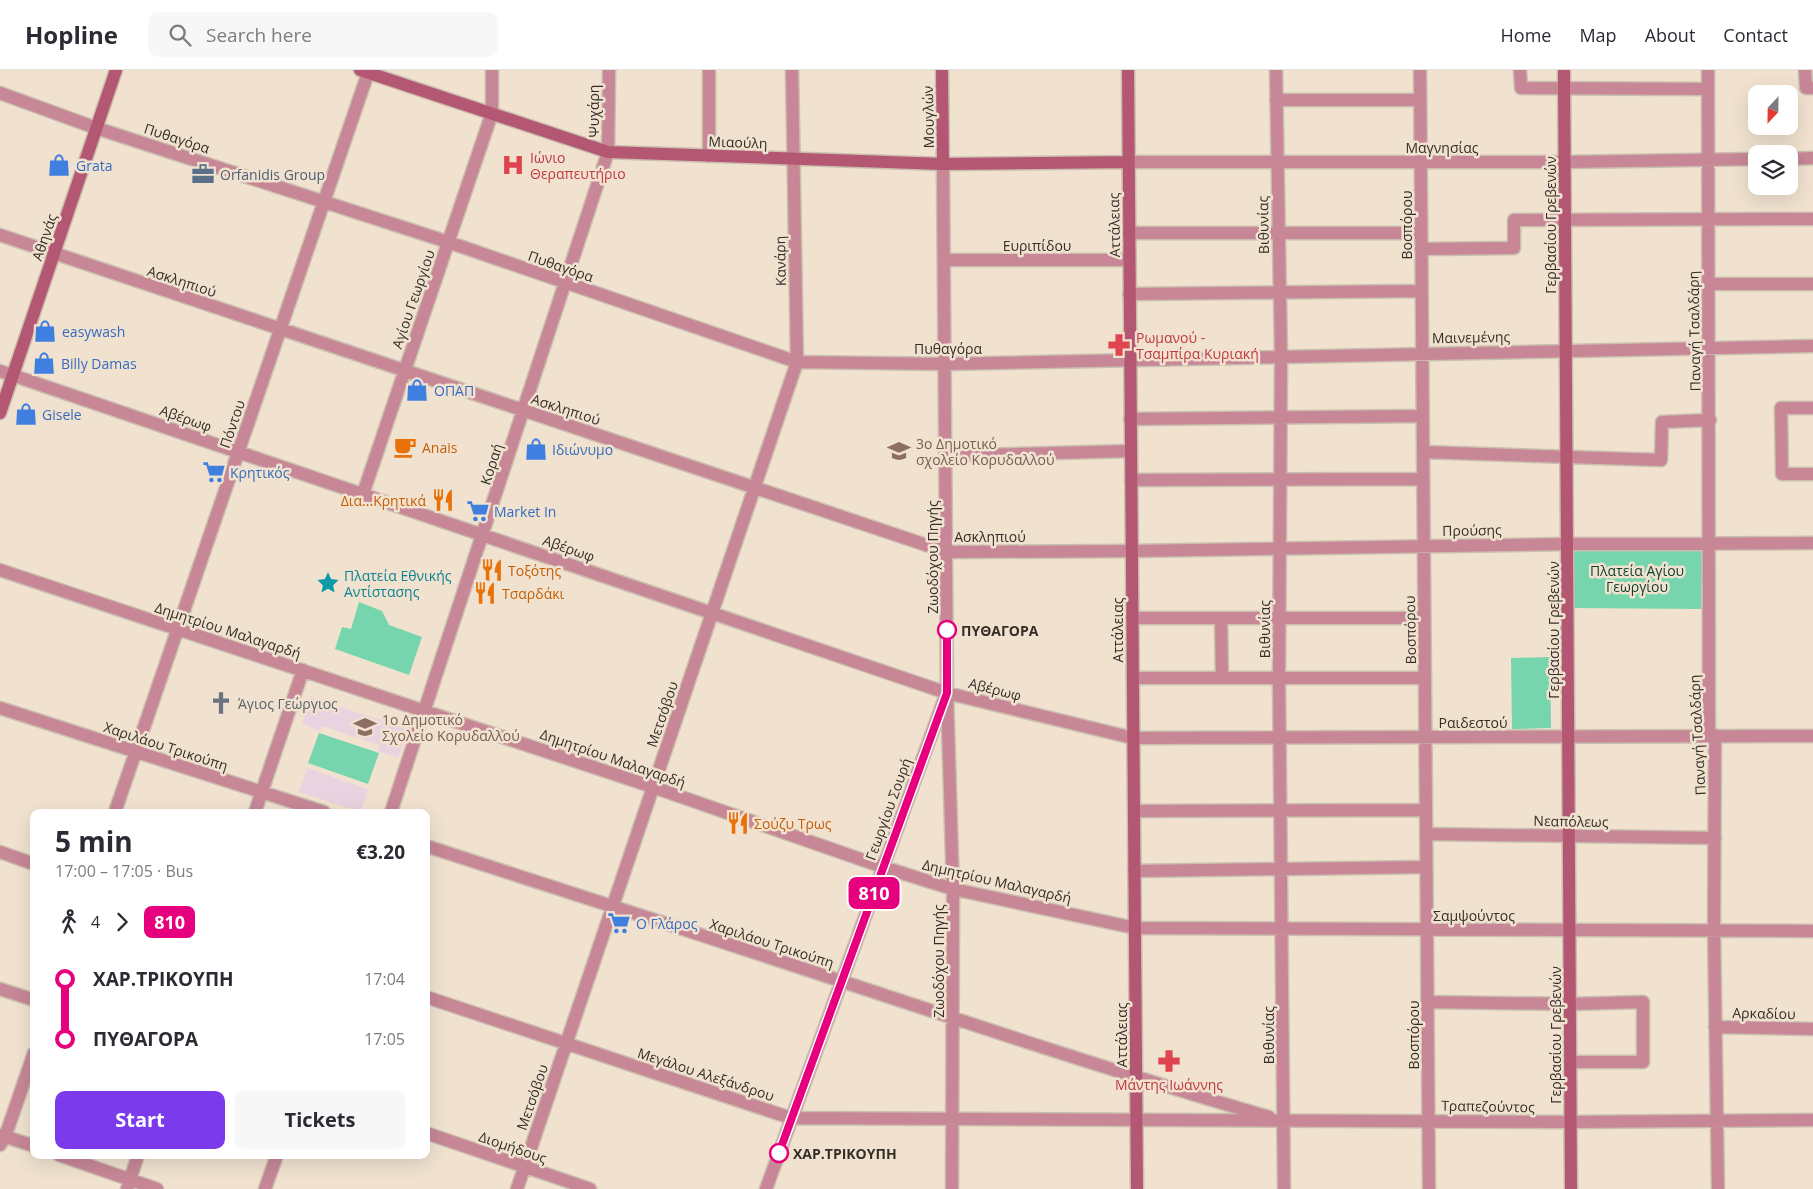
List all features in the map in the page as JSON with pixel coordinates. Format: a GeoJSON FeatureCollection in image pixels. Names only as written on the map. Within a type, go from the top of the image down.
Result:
{"type":"FeatureCollection","features":[{"type":"Feature","properties":{"kind":"street","name":"Αθηνάς"},"geometry":{"type":"LineString","coordinates":[[0,413],[116,70]]}},
{"type":"Feature","properties":{"kind":"street","name":"Αγίου Γεωργίου"},"geometry":{"type":"LineString","coordinates":[[363,494],[492,113],[492,70]]}},
{"type":"Feature","properties":{"kind":"street","name":"Ψυχάρη"},"geometry":{"type":"LineString","coordinates":[[608,70],[608,152]]}},
{"type":"Feature","properties":{"kind":"street"},"geometry":{"type":"LineString","coordinates":[[709,70],[709,156]]}},
{"type":"Feature","properties":{"kind":"street","name":"Κανάρη"},"geometry":{"type":"LineString","coordinates":[[792,70],[797,362]]}},
{"type":"Feature","properties":{"kind":"street","name":"Μουγλών"},"geometry":{"type":"LineString","coordinates":[[942,70],[943,164]]}},
{"type":"Feature","properties":{"kind":"street","name":"Αττάλειας"},"geometry":{"type":"LineString","coordinates":[[1128,70],[1137,1189]]}},
{"type":"Feature","properties":{"kind":"street","name":"Βιθυνίας"},"geometry":{"type":"LineString","coordinates":[[1276,70],[1276,163],[1281,356],[1279,678],[1282,810],[1284,1189]]}},
{"type":"Feature","properties":{"kind":"street","name":"Βοσπόρου"},"geometry":{"type":"LineString","coordinates":[[1420,70],[1429,1189]]}},
{"type":"Feature","properties":{"kind":"street"},"geometry":{"type":"LineString","coordinates":[[1520,70],[1521,88],[1708,89]]}},
{"type":"Feature","properties":{"kind":"street","name":"Γερβασίου Γρεβενών"},"geometry":{"type":"LineString","coordinates":[[1564,70],[1570,1189]]}},
{"type":"Feature","properties":{"kind":"street","name":"Παναγή Τσαλδάρη"},"geometry":{"type":"LineString","coordinates":[[1708,70],[1709,731],[1715,736],[1714,929],[1718,1189]]}},
{"type":"Feature","properties":{"kind":"street"},"geometry":{"type":"LineString","coordinates":[[1805,70],[1809,88]]}},
{"type":"Feature","properties":{"kind":"street","name":"Μιαούλη"},"geometry":{"type":"LineString","coordinates":[[371,72],[608,152],[943,164],[1128,162]]}},
{"type":"Feature","properties":{"kind":"street","name":"Πόντου"},"geometry":{"type":"LineString","coordinates":[[116,809],[280,329],[371,72]]}},
{"type":"Feature","properties":{"kind":"street","name":"Πυθαγόρα"},"geometry":{"type":"LineString","coordinates":[[0,93],[96,128],[448,242],[797,362],[945,364],[1130,359]]}},
{"type":"Feature","properties":{"kind":"street"},"geometry":{"type":"LineString","coordinates":[[1276,100],[1420,100]]}},
{"type":"Feature","properties":{"kind":"street","name":"Κοραή"},"geometry":{"type":"LineString","coordinates":[[392,809],[484,535],[608,152]]}},
{"type":"Feature","properties":{"kind":"street"},"geometry":{"type":"LineString","coordinates":[[1798,158],[1813,158]]}},
{"type":"Feature","properties":{"kind":"street","name":"Μαγνησίας"},"geometry":{"type":"LineString","coordinates":[[1128,162],[1565,162],[1748,159]]}},
{"type":"Feature","properties":{"kind":"street","name":"Ζωοδόχου Πηγής"},"geometry":{"type":"LineString","coordinates":[[943,164],[947,693],[953,889],[952,1189]]}},
{"type":"Feature","properties":{"kind":"street"},"geometry":{"type":"LineString","coordinates":[[1421,249],[1514,248],[1514,220],[1813,219]]}},
{"type":"Feature","properties":{"kind":"street"},"geometry":{"type":"LineString","coordinates":[[1129,233],[1421,233]]}},
{"type":"Feature","properties":{"kind":"street","name":"Ασκληπιού"},"geometry":{"type":"LineString","coordinates":[[0,235],[947,552],[1132,551]]}},
{"type":"Feature","properties":{"kind":"street","name":"Ευριπίδου"},"geometry":{"type":"LineString","coordinates":[[944,260],[1129,260]]}},
{"type":"Feature","properties":{"kind":"street"},"geometry":{"type":"LineString","coordinates":[[1708,284],[1813,284]]}},
{"type":"Feature","properties":{"kind":"street"},"geometry":{"type":"LineString","coordinates":[[1129,294],[1422,291]]}},
{"type":"Feature","properties":{"kind":"street","name":"Μαινεμένης"},"geometry":{"type":"LineString","coordinates":[[1130,359],[1813,346]]}},
{"type":"Feature","properties":{"kind":"street","name":"Μετσόβου"},"geometry":{"type":"LineString","coordinates":[[517,1189],[797,362]]}},
{"type":"Feature","properties":{"kind":"street","name":"Αβέρωφ"},"geometry":{"type":"LineString","coordinates":[[0,371],[947,693],[1133,738]]}},
{"type":"Feature","properties":{"kind":"street"},"geometry":{"type":"LineString","coordinates":[[1813,408],[1781,408],[1782,474],[1813,474]]}},
{"type":"Feature","properties":{"kind":"street"},"geometry":{"type":"LineString","coordinates":[[1130,419],[1423,416]]}},
{"type":"Feature","properties":{"kind":"street"},"geometry":{"type":"LineString","coordinates":[[1423,452],[1661,460],[1662,422],[1710,420]]}},
{"type":"Feature","properties":{"kind":"street"},"geometry":{"type":"LineString","coordinates":[[946,456],[1131,451]]}},
{"type":"Feature","properties":{"kind":"street"},"geometry":{"type":"LineString","coordinates":[[1131,480],[1423,479]]}},
{"type":"Feature","properties":{"kind":"street","name":"Προύσης"},"geometry":{"type":"LineString","coordinates":[[1132,551],[1567,544],[1813,543]]}},
{"type":"Feature","properties":{"kind":"street","name":"Δημητρίου Μαλαγαρδή"},"geometry":{"type":"LineString","coordinates":[[0,570],[653,787],[883,867],[953,889],[1135,928]]}},
{"type":"Feature","properties":{"kind":"street"},"geometry":{"type":"LineString","coordinates":[[1132,618],[1424,618]]}},
{"type":"Feature","properties":{"kind":"street"},"geometry":{"type":"LineString","coordinates":[[1221,618],[1222,678]]}},
{"type":"Feature","properties":{"kind":"street"},"geometry":{"type":"LineString","coordinates":[[256,809],[302,670]]}},
{"type":"Feature","properties":{"kind":"street"},"geometry":{"type":"LineString","coordinates":[[1133,678],[1425,678]]}},
{"type":"Feature","properties":{"kind":"street","name":"Γεωργίου Σουρή"},"geometry":{"type":"LineString","coordinates":[[766,1189],[947,693]]}},
{"type":"Feature","properties":{"kind":"street","name":"Χαριλάου Τρικούπη"},"geometry":{"type":"LineString","coordinates":[[0,708],[315,809]]}},
{"type":"Feature","properties":{"kind":"street","name":"Ραιδεστού"},"geometry":{"type":"LineString","coordinates":[[1133,738],[1813,736]]}},
{"type":"Feature","properties":{"kind":"street"},"geometry":{"type":"LineString","coordinates":[[1134,811],[1426,810]]}},
{"type":"Feature","properties":{"kind":"street","name":"Νεαπόλεως"},"geometry":{"type":"LineString","coordinates":[[1426,834],[1715,838]]}},
{"type":"Feature","properties":{"kind":"street","name":"Χαριλάου Τρικούπη"},"geometry":{"type":"LineString","coordinates":[[430,847],[1136,1079]]}},
{"type":"Feature","properties":{"kind":"street"},"geometry":{"type":"LineString","coordinates":[[0,852],[30,863]]}},
{"type":"Feature","properties":{"kind":"street"},"geometry":{"type":"LineString","coordinates":[[1134,871],[1426,867]]}},
{"type":"Feature","properties":{"kind":"street","name":"Σαμψούντος"},"geometry":{"type":"LineString","coordinates":[[1135,928],[1283,930],[1714,929],[1813,931]]}},
{"type":"Feature","properties":{"kind":"street"},"geometry":{"type":"LineString","coordinates":[[0,989],[30,999]]}},
{"type":"Feature","properties":{"kind":"street","name":"Μεγάλου Αλεξάνδρου"},"geometry":{"type":"LineString","coordinates":[[430,998],[791,1118],[1136,1120]]}},
{"type":"Feature","properties":{"kind":"street"},"geometry":{"type":"LineString","coordinates":[[1428,1002],[1570,1004],[1643,1002],[1643,1062],[1570,1062]]}},
{"type":"Feature","properties":{"kind":"street","name":"Αρκαδίου"},"geometry":{"type":"LineString","coordinates":[[1715,1027],[1813,1029]]}},
{"type":"Feature","properties":{"kind":"street"},"geometry":{"type":"LineString","coordinates":[[30,1064],[2,1139],[30,1145]]}},
{"type":"Feature","properties":{"kind":"street","name":"Τραπεζούντος"},"geometry":{"type":"LineString","coordinates":[[1136,1079],[1283,1121]]}},
{"type":"Feature","properties":{"kind":"street","name":"Τραπεζούντος"},"geometry":{"type":"LineString","coordinates":[[1136,1120],[1570,1122],[1716,1119],[1813,1120]]}},
{"type":"Feature","properties":{"kind":"street","name":"Διομήδους"},"geometry":{"type":"LineString","coordinates":[[430,1135],[590,1189]]}},
{"type":"Feature","properties":{"kind":"street"},"geometry":{"type":"LineString","coordinates":[[69,1159],[128,1184],[158,1189]]}},
{"type":"Feature","properties":{"kind":"street"},"geometry":{"type":"LineString","coordinates":[[128,1184],[137,1159]]}},
{"type":"Feature","properties":{"kind":"street"},"geometry":{"type":"LineString","coordinates":[[265,1189],[276,1159]]}},
{"type":"Feature","properties":{"kind":"shaded area","name":"1o Δημοτικό Σχολείο Κορυδαλλού"},"geometry":{"type":"Polygon","coordinates":[[[311,697],[408,729],[398,758],[378,751],[380,745],[322,726],[320,731],[302,724],[311,697]]]}},
{"type":"Feature","properties":{"kind":"shaded area"},"geometry":{"type":"Polygon","coordinates":[[[307,768],[368,789],[362,809],[352,809],[299,792],[307,768]]]}},
{"type":"Feature","properties":{"kind":"green space","name":"Πλατεία Αγίου Γεωργίου"},"geometry":{"type":"Polygon","coordinates":[[[1573,548],[1702,549],[1701,609],[1572,608],[1573,548]]]}},
{"type":"Feature","properties":{"kind":"green space"},"geometry":{"type":"Polygon","coordinates":[[[359,602],[382,611],[389,625],[422,637],[409,675],[335,649],[342,627],[351,629],[359,602]]]}},
{"type":"Feature","properties":{"kind":"green space"},"geometry":{"type":"Polygon","coordinates":[[[1550,657],[1551,728],[1512,729],[1511,658],[1550,657]]]}},
{"type":"Feature","properties":{"kind":"green space"},"geometry":{"type":"Polygon","coordinates":[[[319,733],[379,753],[368,784],[308,763],[319,733]]]}},
{"type":"Feature","properties":{"kind":"bus line","name":"810"},"geometry":{"type":"LineString","coordinates":[[779,1153],[947,693],[947,630]]}},
{"type":"Feature","properties":{"kind":"place","name":"Grata"},"geometry":{"type":"Point","coordinates":[59,165]}},
{"type":"Feature","properties":{"kind":"place","name":"Ιώνιο Θεραπευτήριο"},"geometry":{"type":"Point","coordinates":[513,165]}},
{"type":"Feature","properties":{"kind":"place","name":"Orfanidis Group"},"geometry":{"type":"Point","coordinates":[203,174]}},
{"type":"Feature","properties":{"kind":"place","name":"easywash"},"geometry":{"type":"Point","coordinates":[45,331]}},
{"type":"Feature","properties":{"kind":"place","name":"Ρωμανού - Τσαμπίρα Κυριακή"},"geometry":{"type":"Point","coordinates":[1119,345]}},
{"type":"Feature","properties":{"kind":"place","name":"Billy Damas"},"geometry":{"type":"Point","coordinates":[44,363]}},
{"type":"Feature","properties":{"kind":"place","name":"ΟΠΑΠ"},"geometry":{"type":"Point","coordinates":[417,390]}},
{"type":"Feature","properties":{"kind":"place","name":"Gisele"},"geometry":{"type":"Point","coordinates":[26,414]}},
{"type":"Feature","properties":{"kind":"place","name":"Anais"},"geometry":{"type":"Point","coordinates":[405,447]}},
{"type":"Feature","properties":{"kind":"place","name":"Ιδιώνυμο"},"geometry":{"type":"Point","coordinates":[536,449]}},
{"type":"Feature","properties":{"kind":"place","name":"3ο Δημοτικό σχολείο Κορυδαλλού"},"geometry":{"type":"Point","coordinates":[899,451]}},
{"type":"Feature","properties":{"kind":"place","name":"Κρητικός"},"geometry":{"type":"Point","coordinates":[214,472]}},
{"type":"Feature","properties":{"kind":"place","name":"Δια...Κρητικά"},"geometry":{"type":"Point","coordinates":[443,500]}},
{"type":"Feature","properties":{"kind":"place","name":"Market In"},"geometry":{"type":"Point","coordinates":[478,511]}},
{"type":"Feature","properties":{"kind":"place","name":"Τοξότης"},"geometry":{"type":"Point","coordinates":[492,570]}},
{"type":"Feature","properties":{"kind":"place","name":"Πλατεία Εθνικής Αντίστασης"},"geometry":{"type":"Point","coordinates":[328,583]}},
{"type":"Feature","properties":{"kind":"place","name":"Τσαρδάκι"},"geometry":{"type":"Point","coordinates":[485,593]}},
{"type":"Feature","properties":{"kind":"place","name":"ΠΥΘΑΓΟΡΑ"},"geometry":{"type":"Point","coordinates":[947,630]}},
{"type":"Feature","properties":{"kind":"place","name":"Άγιος Γεώργιος"},"geometry":{"type":"Point","coordinates":[221,703]}},
{"type":"Feature","properties":{"kind":"place","name":"1o Δημοτικό Σχολείο Κορυδαλλού"},"geometry":{"type":"Point","coordinates":[365,727]}},
{"type":"Feature","properties":{"kind":"place","name":"Σούζυ Τρως"},"geometry":{"type":"Point","coordinates":[738,823]}},
{"type":"Feature","properties":{"kind":"place","name":"Ο Γλάρος"},"geometry":{"type":"Point","coordinates":[619,923]}},
{"type":"Feature","properties":{"kind":"place","name":"Μάντης Ιωάννης"},"geometry":{"type":"Point","coordinates":[1169,1061]}},
{"type":"Feature","properties":{"kind":"place","name":"ΧΑΡ.ΤΡΙΚΟΥΠΗ"},"geometry":{"type":"Point","coordinates":[779,1153]}}]}
